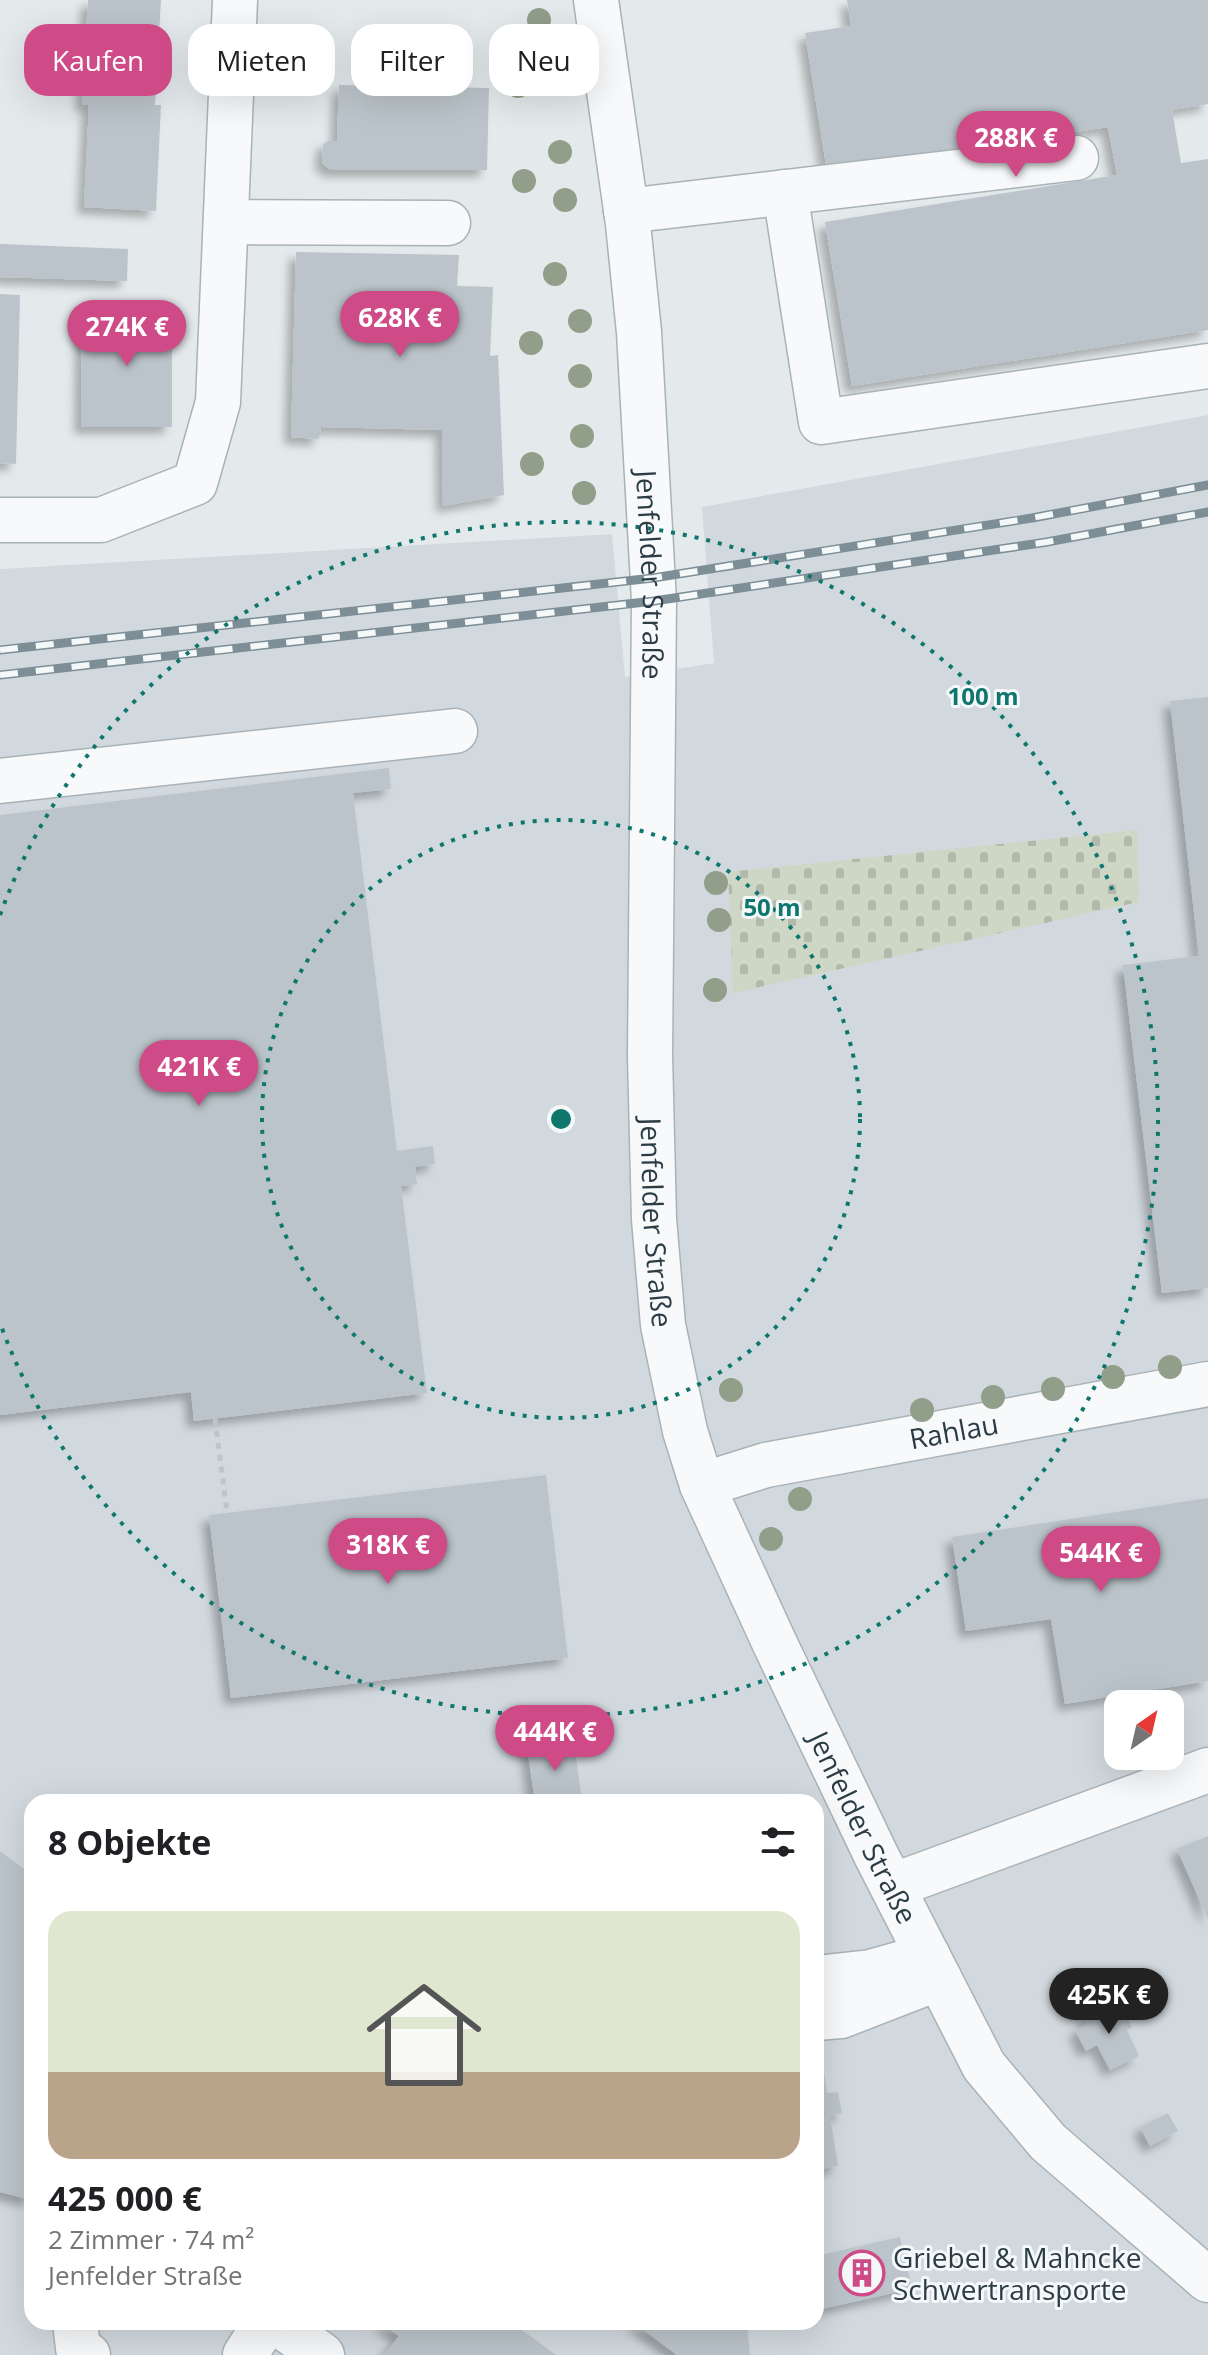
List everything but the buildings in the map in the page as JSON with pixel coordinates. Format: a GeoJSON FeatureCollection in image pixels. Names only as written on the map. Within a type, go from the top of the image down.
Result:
{"type":"FeatureCollection","features":[{"type":"Feature","properties":{"kind":"street"},"geometry":{"type":"LineString","coordinates":[[0,520],[101,520],[195,483],[218,402],[235,0]]}},
{"type":"Feature","properties":{"kind":"street","name":"Jenfelder Straße"},"geometry":{"type":"LineString","coordinates":[[596,0],[626,211],[639,332],[654,601],[650,1056],[654,1219],[658,1280],[673,1380],[685,1431],[702,1485],[782,1658],[892,1886],[984,2066],[1048,2142],[1202,2262]]}},
{"type":"Feature","properties":{"kind":"street"},"geometry":{"type":"LineString","coordinates":[[626,211],[1076,158]]}},
{"type":"Feature","properties":{"kind":"street"},"geometry":{"type":"LineString","coordinates":[[785,192],[821,422],[1208,366]]}},
{"type":"Feature","properties":{"kind":"street"},"geometry":{"type":"LineString","coordinates":[[226,222],[448,223]]}},
{"type":"Feature","properties":{"kind":"street"},"geometry":{"type":"LineString","coordinates":[[0,781],[455,731]]}},
{"type":"Feature","properties":{"kind":"street","name":"Rahlau"},"geometry":{"type":"LineString","coordinates":[[702,1485],[766,1465],[1208,1384]]}},
{"type":"Feature","properties":{"kind":"street"},"geometry":{"type":"LineString","coordinates":[[892,1886],[1208,1770]]}},
{"type":"Feature","properties":{"kind":"street"},"geometry":{"type":"LineString","coordinates":[[824,1977],[934,1967]]}},
{"type":"Feature","properties":{"kind":"street"},"geometry":{"type":"LineString","coordinates":[[824,2017],[841,2016],[934,1967]]}},
{"type":"Feature","properties":{"kind":"street"},"geometry":{"type":"LineString","coordinates":[[76,2330],[78,2348],[88,2355]]}},
{"type":"Feature","properties":{"kind":"street"},"geometry":{"type":"LineString","coordinates":[[245,2355],[261,2330]]}},
{"type":"Feature","properties":{"kind":"street"},"geometry":{"type":"LineString","coordinates":[[287,2330],[322,2355]]}},
{"type":"Feature","properties":{"kind":"path"},"geometry":{"type":"LineString","coordinates":[[215,1419],[227,1512]]}},
{"type":"Feature","properties":{"kind":"shaded area"},"geometry":{"type":"Polygon","coordinates":[[[1208,415],[1208,2355],[0,2355],[0,569],[612,534],[625,677],[714,663],[702,507],[1208,415]]]}},
{"type":"Feature","properties":{"kind":"green space"},"geometry":{"type":"Polygon","coordinates":[[[1137,830],[1139,902],[733,993],[728,872],[1137,830]]]}},
{"type":"Feature","properties":{"kind":"railway"},"geometry":{"type":"LineString","coordinates":[[0,650],[653,578],[1032,518],[1208,485]]}},
{"type":"Feature","properties":{"kind":"railway"},"geometry":{"type":"LineString","coordinates":[[0,675],[654,601],[1047,542],[1208,512]]}},
{"type":"Feature","properties":{"kind":"place","name":"Griebel & Mahncke Schwertransporte"},"geometry":{"type":"Point","coordinates":[862,2273]}}]}
